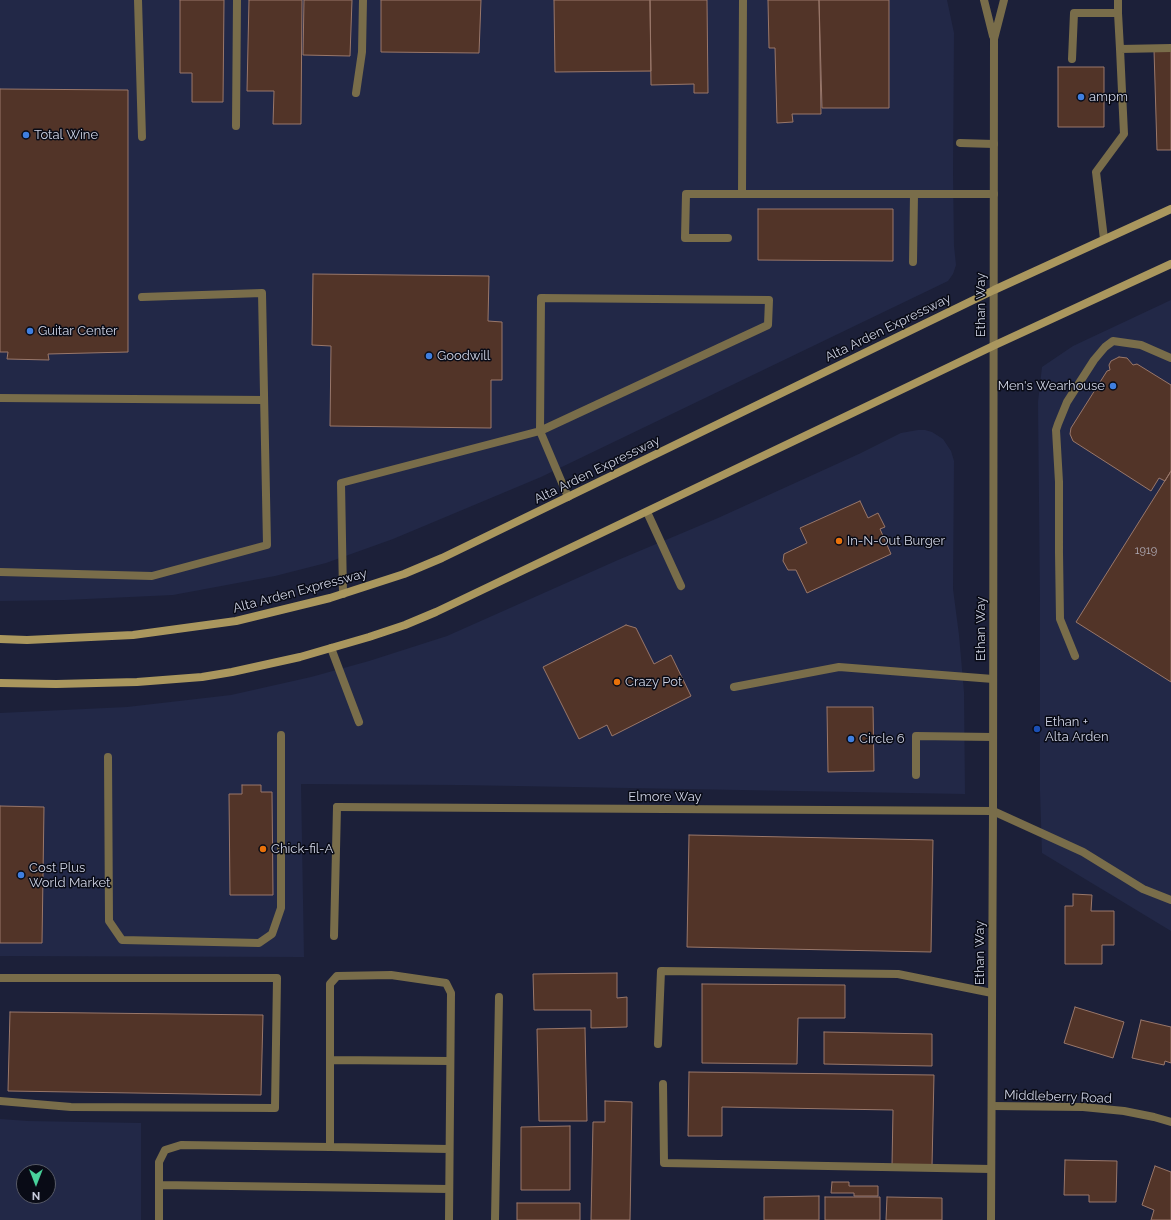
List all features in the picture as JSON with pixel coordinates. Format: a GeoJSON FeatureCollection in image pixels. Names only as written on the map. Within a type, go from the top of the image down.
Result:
{"type":"FeatureCollection","features":[{"type":"Feature","properties":{"kind":"main road","name":"Alta Arden Expressway"},"geometry":{"type":"LineString","coordinates":[[0,639],[27,640],[133,635],[236,621],[343,594],[404,574],[442,558],[994,290],[1171,209]]}},
{"type":"Feature","properties":{"kind":"main road"},"geometry":{"type":"LineString","coordinates":[[0,683],[56,684],[131,682],[202,677],[265,665],[331,648],[404,625],[436,612],[993,346],[1171,264]]}},
{"type":"Feature","properties":{"kind":"street"},"geometry":{"type":"LineString","coordinates":[[138,0],[142,137]]}},
{"type":"Feature","properties":{"kind":"street"},"geometry":{"type":"LineString","coordinates":[[236,126],[237,0]]}},
{"type":"Feature","properties":{"kind":"street"},"geometry":{"type":"LineString","coordinates":[[356,93],[362,52],[363,0]]}},
{"type":"Feature","properties":{"kind":"street"},"geometry":{"type":"LineString","coordinates":[[742,193],[743,0]]}},
{"type":"Feature","properties":{"kind":"street","name":"Ethan Way"},"geometry":{"type":"LineString","coordinates":[[984,0],[994,38],[991,1220]]}},
{"type":"Feature","properties":{"kind":"street","name":"Ethan Way"},"geometry":{"type":"LineString","coordinates":[[994,38],[1004,0]]}},
{"type":"Feature","properties":{"kind":"street"},"geometry":{"type":"LineString","coordinates":[[1104,239],[1096,172],[1124,134],[1118,0]]}},
{"type":"Feature","properties":{"kind":"street"},"geometry":{"type":"LineString","coordinates":[[1072,59],[1074,13],[1118,13]]}},
{"type":"Feature","properties":{"kind":"street"},"geometry":{"type":"LineString","coordinates":[[1120,49],[1171,48]]}},
{"type":"Feature","properties":{"kind":"street"},"geometry":{"type":"LineString","coordinates":[[960,143],[994,144]]}},
{"type":"Feature","properties":{"kind":"street"},"geometry":{"type":"LineString","coordinates":[[728,238],[685,238],[686,194],[994,194]]}},
{"type":"Feature","properties":{"kind":"street"},"geometry":{"type":"LineString","coordinates":[[914,194],[914,262]]}},
{"type":"Feature","properties":{"kind":"street"},"geometry":{"type":"LineString","coordinates":[[0,572],[152,576],[267,544],[262,293],[142,297]]}},
{"type":"Feature","properties":{"kind":"street"},"geometry":{"type":"LineString","coordinates":[[343,594],[341,483],[540,431],[768,325],[769,300],[541,298],[540,431],[568,497]]}},
{"type":"Feature","properties":{"kind":"street"},"geometry":{"type":"LineString","coordinates":[[1075,656],[1060,618],[1059,482],[1056,430],[1067,402],[1094,360],[1104,347],[1113,341],[1141,345],[1171,358]]}},
{"type":"Feature","properties":{"kind":"street"},"geometry":{"type":"LineString","coordinates":[[0,398],[264,400]]}},
{"type":"Feature","properties":{"kind":"street"},"geometry":{"type":"LineString","coordinates":[[647,512],[681,586]]}},
{"type":"Feature","properties":{"kind":"street"},"geometry":{"type":"LineString","coordinates":[[331,648],[359,722]]}},
{"type":"Feature","properties":{"kind":"street"},"geometry":{"type":"LineString","coordinates":[[734,687],[839,667],[993,680]]}},
{"type":"Feature","properties":{"kind":"street"},"geometry":{"type":"LineString","coordinates":[[108,757],[109,921],[122,940],[259,943],[272,934],[281,908],[282,735]]}},
{"type":"Feature","properties":{"kind":"street"},"geometry":{"type":"LineString","coordinates":[[916,775],[916,736],[993,737]]}},
{"type":"Feature","properties":{"kind":"street","name":"Elmore Way"},"geometry":{"type":"LineString","coordinates":[[334,936],[337,808],[993,811]]}},
{"type":"Feature","properties":{"kind":"street"},"geometry":{"type":"LineString","coordinates":[[993,811],[1083,852],[1143,889],[1171,900]]}},
{"type":"Feature","properties":{"kind":"street"},"geometry":{"type":"LineString","coordinates":[[658,1044],[661,971],[898,974],[992,993]]}},
{"type":"Feature","properties":{"kind":"street"},"geometry":{"type":"LineString","coordinates":[[330,1148],[330,984],[337,976],[391,975],[446,983],[451,993],[449,1220]]}},
{"type":"Feature","properties":{"kind":"street"},"geometry":{"type":"LineString","coordinates":[[0,978],[277,978],[275,1108],[71,1107],[0,1101]]}},
{"type":"Feature","properties":{"kind":"street"},"geometry":{"type":"LineString","coordinates":[[495,1220],[499,997]]}},
{"type":"Feature","properties":{"kind":"street"},"geometry":{"type":"LineString","coordinates":[[330,1060],[450,1061]]}},
{"type":"Feature","properties":{"kind":"street"},"geometry":{"type":"LineString","coordinates":[[663,1084],[664,1163],[991,1169]]}},
{"type":"Feature","properties":{"kind":"street","name":"Middleberry Road"},"geometry":{"type":"LineString","coordinates":[[992,1106],[1083,1107],[1154,1117],[1171,1122]]}},
{"type":"Feature","properties":{"kind":"street"},"geometry":{"type":"LineString","coordinates":[[159,1220],[159,1162],[165,1150],[181,1145],[449,1149]]}},
{"type":"Feature","properties":{"kind":"street"},"geometry":{"type":"LineString","coordinates":[[159,1185],[449,1189]]}},
{"type":"Feature","properties":{"kind":"shaded area"},"geometry":{"type":"Polygon","coordinates":[[[0,0],[947,0],[954,33],[953,174],[954,246],[956,265],[953,274],[948,281],[541,477],[393,539],[326,563],[275,576],[173,595],[65,600],[0,601],[0,0]]]}},
{"type":"Feature","properties":{"kind":"shaded area"},"geometry":{"type":"Polygon","coordinates":[[[1171,300],[1171,931],[1042,853],[1040,791],[1038,402],[1042,367],[1073,346],[1171,300]]]}},
{"type":"Feature","properties":{"kind":"shaded area"},"geometry":{"type":"Polygon","coordinates":[[[918,430],[932,432],[943,439],[951,451],[954,461],[953,589],[964,692],[965,794],[460,785],[301,784],[304,957],[0,956],[0,713],[127,707],[231,695],[311,677],[369,661],[447,636],[618,560],[718,518],[861,453],[901,433],[918,430]]]}},
{"type":"Feature","properties":{"kind":"shaded area"},"geometry":{"type":"Polygon","coordinates":[[[0,1119],[28,1121],[141,1123],[141,1220],[0,1220],[0,1119]]]}},
{"type":"Feature","properties":{"kind":"building"},"geometry":{"type":"Polygon","coordinates":[[[180,0],[224,0],[223,102],[192,102],[192,73],[180,73],[180,0]]]}},
{"type":"Feature","properties":{"kind":"building"},"geometry":{"type":"Polygon","coordinates":[[[249,0],[302,0],[301,124],[273,124],[274,91],[247,91],[249,0]]]}},
{"type":"Feature","properties":{"kind":"building"},"geometry":{"type":"Polygon","coordinates":[[[304,0],[352,0],[350,56],[303,55],[304,0]]]}},
{"type":"Feature","properties":{"kind":"building"},"geometry":{"type":"Polygon","coordinates":[[[381,0],[481,0],[479,53],[381,52],[381,0]]]}},
{"type":"Feature","properties":{"kind":"building"},"geometry":{"type":"Polygon","coordinates":[[[554,0],[650,0],[651,71],[555,72],[554,0]]]}},
{"type":"Feature","properties":{"kind":"building"},"geometry":{"type":"Polygon","coordinates":[[[650,0],[707,0],[708,93],[694,93],[694,84],[651,85],[650,0]]]}},
{"type":"Feature","properties":{"kind":"building"},"geometry":{"type":"Polygon","coordinates":[[[768,0],[819,0],[821,114],[792,114],[793,122],[777,123],[775,48],[769,48],[768,0]]]}},
{"type":"Feature","properties":{"kind":"building"},"geometry":{"type":"Polygon","coordinates":[[[819,0],[889,0],[889,108],[822,108],[819,0]]]}},
{"type":"Feature","properties":{"kind":"building"},"geometry":{"type":"Polygon","coordinates":[[[1171,49],[1171,150],[1157,150],[1154,50],[1171,49]]]}},
{"type":"Feature","properties":{"kind":"building","name":"ampm"},"geometry":{"type":"Polygon","coordinates":[[[1058,67],[1104,67],[1104,127],[1058,127],[1058,67]]]}},
{"type":"Feature","properties":{"kind":"building"},"geometry":{"type":"Polygon","coordinates":[[[0,89],[128,90],[128,352],[48,354],[49,360],[7,359],[8,352],[0,352],[0,89]]]}},
{"type":"Feature","properties":{"kind":"building"},"geometry":{"type":"Polygon","coordinates":[[[758,209],[893,209],[893,261],[758,260],[758,209]]]}},
{"type":"Feature","properties":{"kind":"building"},"geometry":{"type":"Polygon","coordinates":[[[313,274],[489,276],[488,321],[502,322],[502,380],[491,380],[491,428],[330,426],[331,346],[312,345],[313,274]]]}},
{"type":"Feature","properties":{"kind":"building"},"geometry":{"type":"Polygon","coordinates":[[[1119,357],[1127,358],[1133,365],[1137,364],[1171,385],[1171,471],[1165,481],[1159,478],[1151,491],[1073,441],[1070,434],[1071,428],[1107,371],[1110,370],[1109,365],[1111,361],[1119,357]]]}},
{"type":"Feature","properties":{"kind":"building"},"geometry":{"type":"Polygon","coordinates":[[[1171,471],[1171,682],[1076,622],[1171,471]]]}},
{"type":"Feature","properties":{"kind":"building"},"geometry":{"type":"Polygon","coordinates":[[[860,501],[868,518],[878,513],[885,527],[880,529],[891,554],[807,593],[796,570],[788,570],[783,561],[784,554],[807,543],[800,528],[860,501]]]}},
{"type":"Feature","properties":{"kind":"building","name":"Crazy Pot"},"geometry":{"type":"Polygon","coordinates":[[[626,625],[636,628],[654,664],[671,655],[691,696],[612,736],[607,725],[579,739],[543,667],[626,625]]]}},
{"type":"Feature","properties":{"kind":"building","name":"Circle 6"},"geometry":{"type":"Polygon","coordinates":[[[827,707],[873,707],[874,771],[828,772],[827,707]]]}},
{"type":"Feature","properties":{"kind":"building"},"geometry":{"type":"Polygon","coordinates":[[[242,785],[261,785],[261,792],[272,792],[273,895],[230,895],[229,794],[242,794],[242,785]]]}},
{"type":"Feature","properties":{"kind":"building","name":"Cost Plus World Market"},"geometry":{"type":"Polygon","coordinates":[[[0,806],[44,807],[42,943],[0,943],[0,806]]]}},
{"type":"Feature","properties":{"kind":"building"},"geometry":{"type":"Polygon","coordinates":[[[689,835],[933,840],[931,952],[687,947],[689,835]]]}},
{"type":"Feature","properties":{"kind":"building"},"geometry":{"type":"Polygon","coordinates":[[[1073,894],[1092,895],[1091,911],[1114,911],[1114,945],[1102,945],[1102,964],[1065,964],[1065,906],[1073,906],[1073,894]]]}},
{"type":"Feature","properties":{"kind":"building"},"geometry":{"type":"Polygon","coordinates":[[[617,973],[617,998],[627,997],[627,1027],[591,1028],[591,1010],[534,1010],[533,974],[617,973]]]}},
{"type":"Feature","properties":{"kind":"building"},"geometry":{"type":"Polygon","coordinates":[[[702,984],[845,985],[845,1018],[798,1018],[797,1064],[702,1063],[702,984]]]}},
{"type":"Feature","properties":{"kind":"building"},"geometry":{"type":"Polygon","coordinates":[[[1075,1007],[1124,1022],[1113,1058],[1064,1043],[1075,1007]]]}},
{"type":"Feature","properties":{"kind":"building"},"geometry":{"type":"Polygon","coordinates":[[[10,1012],[263,1015],[261,1095],[8,1091],[10,1012]]]}},
{"type":"Feature","properties":{"kind":"building"},"geometry":{"type":"Polygon","coordinates":[[[1141,1020],[1171,1027],[1171,1063],[1165,1061],[1164,1065],[1132,1058],[1141,1020]]]}},
{"type":"Feature","properties":{"kind":"building"},"geometry":{"type":"Polygon","coordinates":[[[585,1028],[587,1121],[539,1121],[537,1029],[585,1028]]]}},
{"type":"Feature","properties":{"kind":"building"},"geometry":{"type":"Polygon","coordinates":[[[824,1032],[932,1034],[932,1066],[824,1064],[824,1032]]]}},
{"type":"Feature","properties":{"kind":"building"},"geometry":{"type":"Polygon","coordinates":[[[689,1072],[934,1075],[932,1166],[892,1165],[893,1110],[722,1107],[722,1136],[688,1136],[689,1072]]]}},
{"type":"Feature","properties":{"kind":"building"},"geometry":{"type":"Polygon","coordinates":[[[605,1101],[632,1102],[630,1220],[591,1220],[593,1122],[605,1122],[605,1101]]]}},
{"type":"Feature","properties":{"kind":"building"},"geometry":{"type":"Polygon","coordinates":[[[570,1126],[570,1190],[521,1190],[521,1127],[570,1126]]]}},
{"type":"Feature","properties":{"kind":"building"},"geometry":{"type":"Polygon","coordinates":[[[1065,1160],[1117,1161],[1116,1202],[1089,1202],[1089,1195],[1064,1195],[1065,1160]]]}},
{"type":"Feature","properties":{"kind":"building"},"geometry":{"type":"Polygon","coordinates":[[[1155,1166],[1171,1172],[1171,1220],[1151,1220],[1154,1210],[1142,1205],[1155,1166]]]}},
{"type":"Feature","properties":{"kind":"building"},"geometry":{"type":"Polygon","coordinates":[[[832,1182],[849,1182],[849,1186],[878,1186],[878,1196],[854,1196],[854,1193],[831,1193],[832,1182]]]}},
{"type":"Feature","properties":{"kind":"building"},"geometry":{"type":"Polygon","coordinates":[[[819,1196],[819,1220],[764,1220],[764,1197],[819,1196]]]}},
{"type":"Feature","properties":{"kind":"building"},"geometry":{"type":"Polygon","coordinates":[[[825,1197],[880,1197],[880,1220],[825,1220],[825,1197]]]}},
{"type":"Feature","properties":{"kind":"building"},"geometry":{"type":"Polygon","coordinates":[[[887,1197],[942,1198],[942,1220],[886,1220],[887,1197]]]}},
{"type":"Feature","properties":{"kind":"building"},"geometry":{"type":"Polygon","coordinates":[[[517,1203],[580,1203],[580,1220],[517,1220],[517,1203]]]}},
{"type":"Feature","properties":{"kind":"place","name":"ampm"},"geometry":{"type":"Point","coordinates":[1081,97]}},
{"type":"Feature","properties":{"kind":"place","name":"Total Wine"},"geometry":{"type":"Point","coordinates":[26,135]}},
{"type":"Feature","properties":{"kind":"place","name":"Guitar Center"},"geometry":{"type":"Point","coordinates":[30,331]}},
{"type":"Feature","properties":{"kind":"place","name":"Goodwill"},"geometry":{"type":"Point","coordinates":[429,356]}},
{"type":"Feature","properties":{"kind":"place","name":"Men's Wearhouse"},"geometry":{"type":"Point","coordinates":[1113,386]}},
{"type":"Feature","properties":{"kind":"place","name":"In-N-Out Burger"},"geometry":{"type":"Point","coordinates":[839,541]}},
{"type":"Feature","properties":{"kind":"place","name":"Crazy Pot"},"geometry":{"type":"Point","coordinates":[617,682]}},
{"type":"Feature","properties":{"kind":"place","name":"Ethan + Alta Arden"},"geometry":{"type":"Point","coordinates":[1037,729]}},
{"type":"Feature","properties":{"kind":"place","name":"Circle 6"},"geometry":{"type":"Point","coordinates":[851,739]}},
{"type":"Feature","properties":{"kind":"place","name":"Chick-fil-A"},"geometry":{"type":"Point","coordinates":[263,849]}},
{"type":"Feature","properties":{"kind":"place","name":"Cost Plus World Market"},"geometry":{"type":"Point","coordinates":[21,875]}}]}
